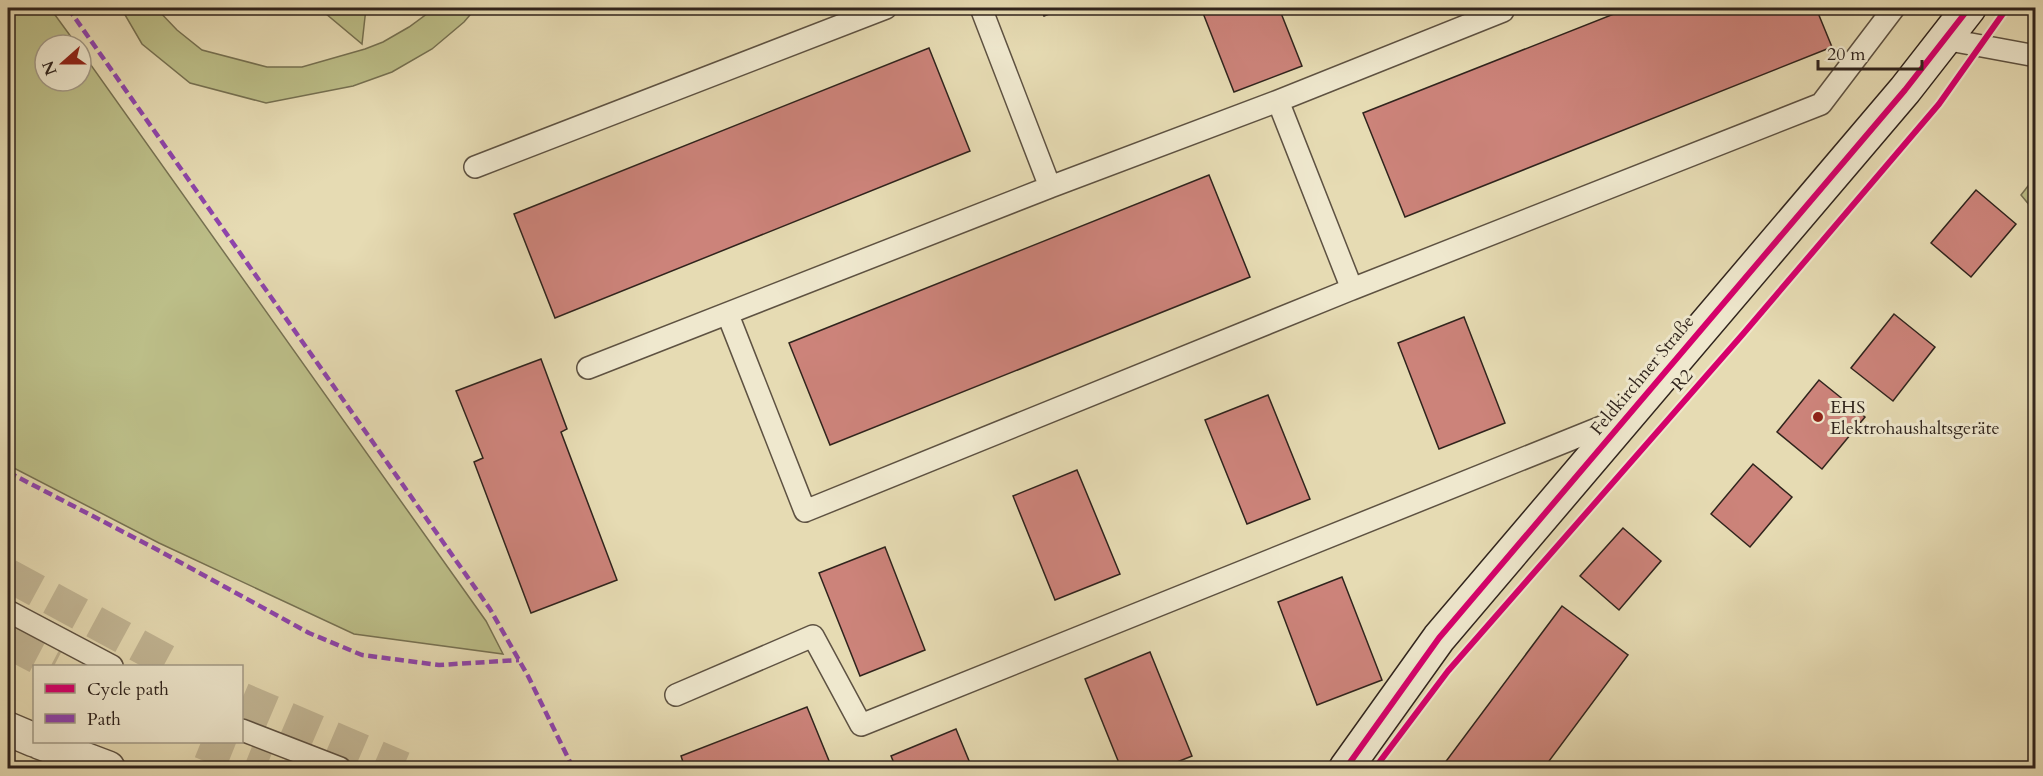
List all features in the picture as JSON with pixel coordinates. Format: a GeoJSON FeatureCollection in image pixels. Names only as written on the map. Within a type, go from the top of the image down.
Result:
{"type":"FeatureCollection","features":[{"type":"Feature","properties":{"kind":"street","name":"Feldkirchner Straße"},"geometry":{"type":"LineString","coordinates":[[1346,768],[1439,638],[1905,90],[1969,8]]}},
{"type":"Feature","properties":{"kind":"street"},"geometry":{"type":"LineString","coordinates":[[8,729],[33,740]]}},
{"type":"Feature","properties":{"kind":"street"},"geometry":{"type":"LineString","coordinates":[[44,743],[108,768]]}},
{"type":"Feature","properties":{"kind":"lane"},"geometry":{"type":"LineString","coordinates":[[475,167],[886,8]]}},
{"type":"Feature","properties":{"kind":"lane"},"geometry":{"type":"LineString","coordinates":[[981,8],[1050,187]]}},
{"type":"Feature","properties":{"kind":"lane"},"geometry":{"type":"LineString","coordinates":[[728,315],[805,511],[1352,289],[1821,104],[1894,8]]}},
{"type":"Feature","properties":{"kind":"lane"},"geometry":{"type":"LineString","coordinates":[[588,368],[1050,187],[1278,101],[1505,9]]}},
{"type":"Feature","properties":{"kind":"lane"},"geometry":{"type":"LineString","coordinates":[[1944,39],[2036,56]]}},
{"type":"Feature","properties":{"kind":"lane"},"geometry":{"type":"LineString","coordinates":[[1278,101],[1352,289]]}},
{"type":"Feature","properties":{"kind":"lane"},"geometry":{"type":"LineString","coordinates":[[676,694],[813,636],[861,725],[1625,418]]}},
{"type":"Feature","properties":{"kind":"lane"},"geometry":{"type":"LineString","coordinates":[[8,611],[110,665]]}},
{"type":"Feature","properties":{"kind":"lane"},"geometry":{"type":"LineString","coordinates":[[243,730],[340,768]]}},
{"type":"Feature","properties":{"kind":"green space"},"geometry":{"type":"Polygon","coordinates":[[[8,8],[50,8],[68,33],[33,33],[33,93],[93,93],[93,68],[486,621],[503,654],[354,634],[159,543],[8,465],[8,8]]]}},
{"type":"Feature","properties":{"kind":"green space"},"geometry":{"type":"Polygon","coordinates":[[[121,8],[156,8],[177,30],[202,50],[267,67],[302,67],[383,42],[435,8],[476,8],[464,22],[432,49],[392,72],[353,86],[266,103],[190,83],[142,44],[121,8]]]}},
{"type":"Feature","properties":{"kind":"green space"},"geometry":{"type":"Polygon","coordinates":[[[319,8],[366,8],[362,44],[319,8]]]}},
{"type":"Feature","properties":{"kind":"green space"},"geometry":{"type":"Polygon","coordinates":[[[2035,177],[2035,212],[2021,195],[2035,177]]]}},
{"type":"Feature","properties":{"kind":"building"},"geometry":{"type":"Polygon","coordinates":[[[1040,8],[1064,8],[1044,16],[1040,8]]]}},
{"type":"Feature","properties":{"kind":"building"},"geometry":{"type":"Polygon","coordinates":[[[1201,8],[1279,8],[1302,66],[1234,92],[1201,8]]]}},
{"type":"Feature","properties":{"kind":"building"},"geometry":{"type":"Polygon","coordinates":[[[1629,8],[1816,8],[1832,47],[1405,217],[1363,113],[1629,8]]]}},
{"type":"Feature","properties":{"kind":"building"},"geometry":{"type":"Polygon","coordinates":[[[929,48],[970,151],[555,318],[514,214],[929,48]]]}},
{"type":"Feature","properties":{"kind":"building"},"geometry":{"type":"Polygon","coordinates":[[[1209,175],[1250,277],[830,445],[789,343],[1209,175]]]}},
{"type":"Feature","properties":{"kind":"building"},"geometry":{"type":"Polygon","coordinates":[[[1976,190],[2016,224],[1971,277],[1931,243],[1976,190]]]}},
{"type":"Feature","properties":{"kind":"building"},"geometry":{"type":"Polygon","coordinates":[[[1894,314],[1935,347],[1893,401],[1851,368],[1894,314]]]}},
{"type":"Feature","properties":{"kind":"building"},"geometry":{"type":"Polygon","coordinates":[[[1464,317],[1505,423],[1439,449],[1398,343],[1464,317]]]}},
{"type":"Feature","properties":{"kind":"building"},"geometry":{"type":"Polygon","coordinates":[[[541,359],[567,429],[561,432],[617,580],[531,613],[474,462],[483,458],[456,391],[541,359]]]}},
{"type":"Feature","properties":{"kind":"building"},"geometry":{"type":"Polygon","coordinates":[[[1819,380],[1865,417],[1822,469],[1777,432],[1819,380]]]}},
{"type":"Feature","properties":{"kind":"building"},"geometry":{"type":"Polygon","coordinates":[[[1268,395],[1310,499],[1247,524],[1205,420],[1268,395]]]}},
{"type":"Feature","properties":{"kind":"building"},"geometry":{"type":"Polygon","coordinates":[[[1753,464],[1792,497],[1750,547],[1711,514],[1753,464]]]}},
{"type":"Feature","properties":{"kind":"building"},"geometry":{"type":"Polygon","coordinates":[[[1077,470],[1120,574],[1055,600],[1013,496],[1077,470]]]}},
{"type":"Feature","properties":{"kind":"building"},"geometry":{"type":"Polygon","coordinates":[[[1623,528],[1661,561],[1619,610],[1580,576],[1623,528]]]}},
{"type":"Feature","properties":{"kind":"building"},"geometry":{"type":"Polygon","coordinates":[[[885,547],[925,650],[860,676],[819,573],[885,547]]]}},
{"type":"Feature","properties":{"kind":"building"},"geometry":{"type":"Polygon","coordinates":[[[1342,577],[1382,680],[1317,705],[1278,602],[1342,577]]]}},
{"type":"Feature","properties":{"kind":"building"},"geometry":{"type":"Polygon","coordinates":[[[1562,606],[1628,655],[1549,761],[1558,768],[1441,768],[1562,606]]]}},
{"type":"Feature","properties":{"kind":"building"},"geometry":{"type":"Polygon","coordinates":[[[1150,652],[1192,756],[1162,768],[1121,768],[1085,679],[1150,652]]]}},
{"type":"Feature","properties":{"kind":"building"},"geometry":{"type":"Polygon","coordinates":[[[807,707],[832,768],[685,768],[681,756],[807,707]]]}},
{"type":"Feature","properties":{"kind":"building"},"geometry":{"type":"Polygon","coordinates":[[[956,729],[972,768],[896,768],[891,756],[956,729]]]}},
{"type":"Feature","properties":{"kind":"tunnel"},"geometry":{"type":"LineString","coordinates":[[8,575],[174,665]]}},
{"type":"Feature","properties":{"kind":"tunnel"},"geometry":{"type":"LineString","coordinates":[[8,642],[52,665]]}},
{"type":"Feature","properties":{"kind":"tunnel"},"geometry":{"type":"LineString","coordinates":[[243,699],[403,768]]}},
{"type":"Feature","properties":{"kind":"tunnel"},"geometry":{"type":"LineString","coordinates":[[204,743],[266,768]]}},
{"type":"Feature","properties":{"kind":"marked path"},"geometry":{"type":"LineString","coordinates":[[68,8],[490,609],[528,676],[573,768]]}},
{"type":"Feature","properties":{"kind":"marked path"},"geometry":{"type":"LineString","coordinates":[[8,472],[156,549],[309,633],[362,655],[439,665],[519,660]]}},
{"type":"Feature","properties":{"kind":"cycle path","name":"R2"},"geometry":{"type":"LineString","coordinates":[[1346,768],[1439,638],[1905,90],[1969,8]]}},
{"type":"Feature","properties":{"kind":"cycle path","name":"R2"},"geometry":{"type":"LineString","coordinates":[[1375,768],[1448,671],[1743,334],[1939,104],[2007,8]]}},
{"type":"Feature","properties":{"kind":"place","name":"EHS Elektrohaushaltsgeräte"},"geometry":{"type":"Point","coordinates":[1818,417]}}]}
